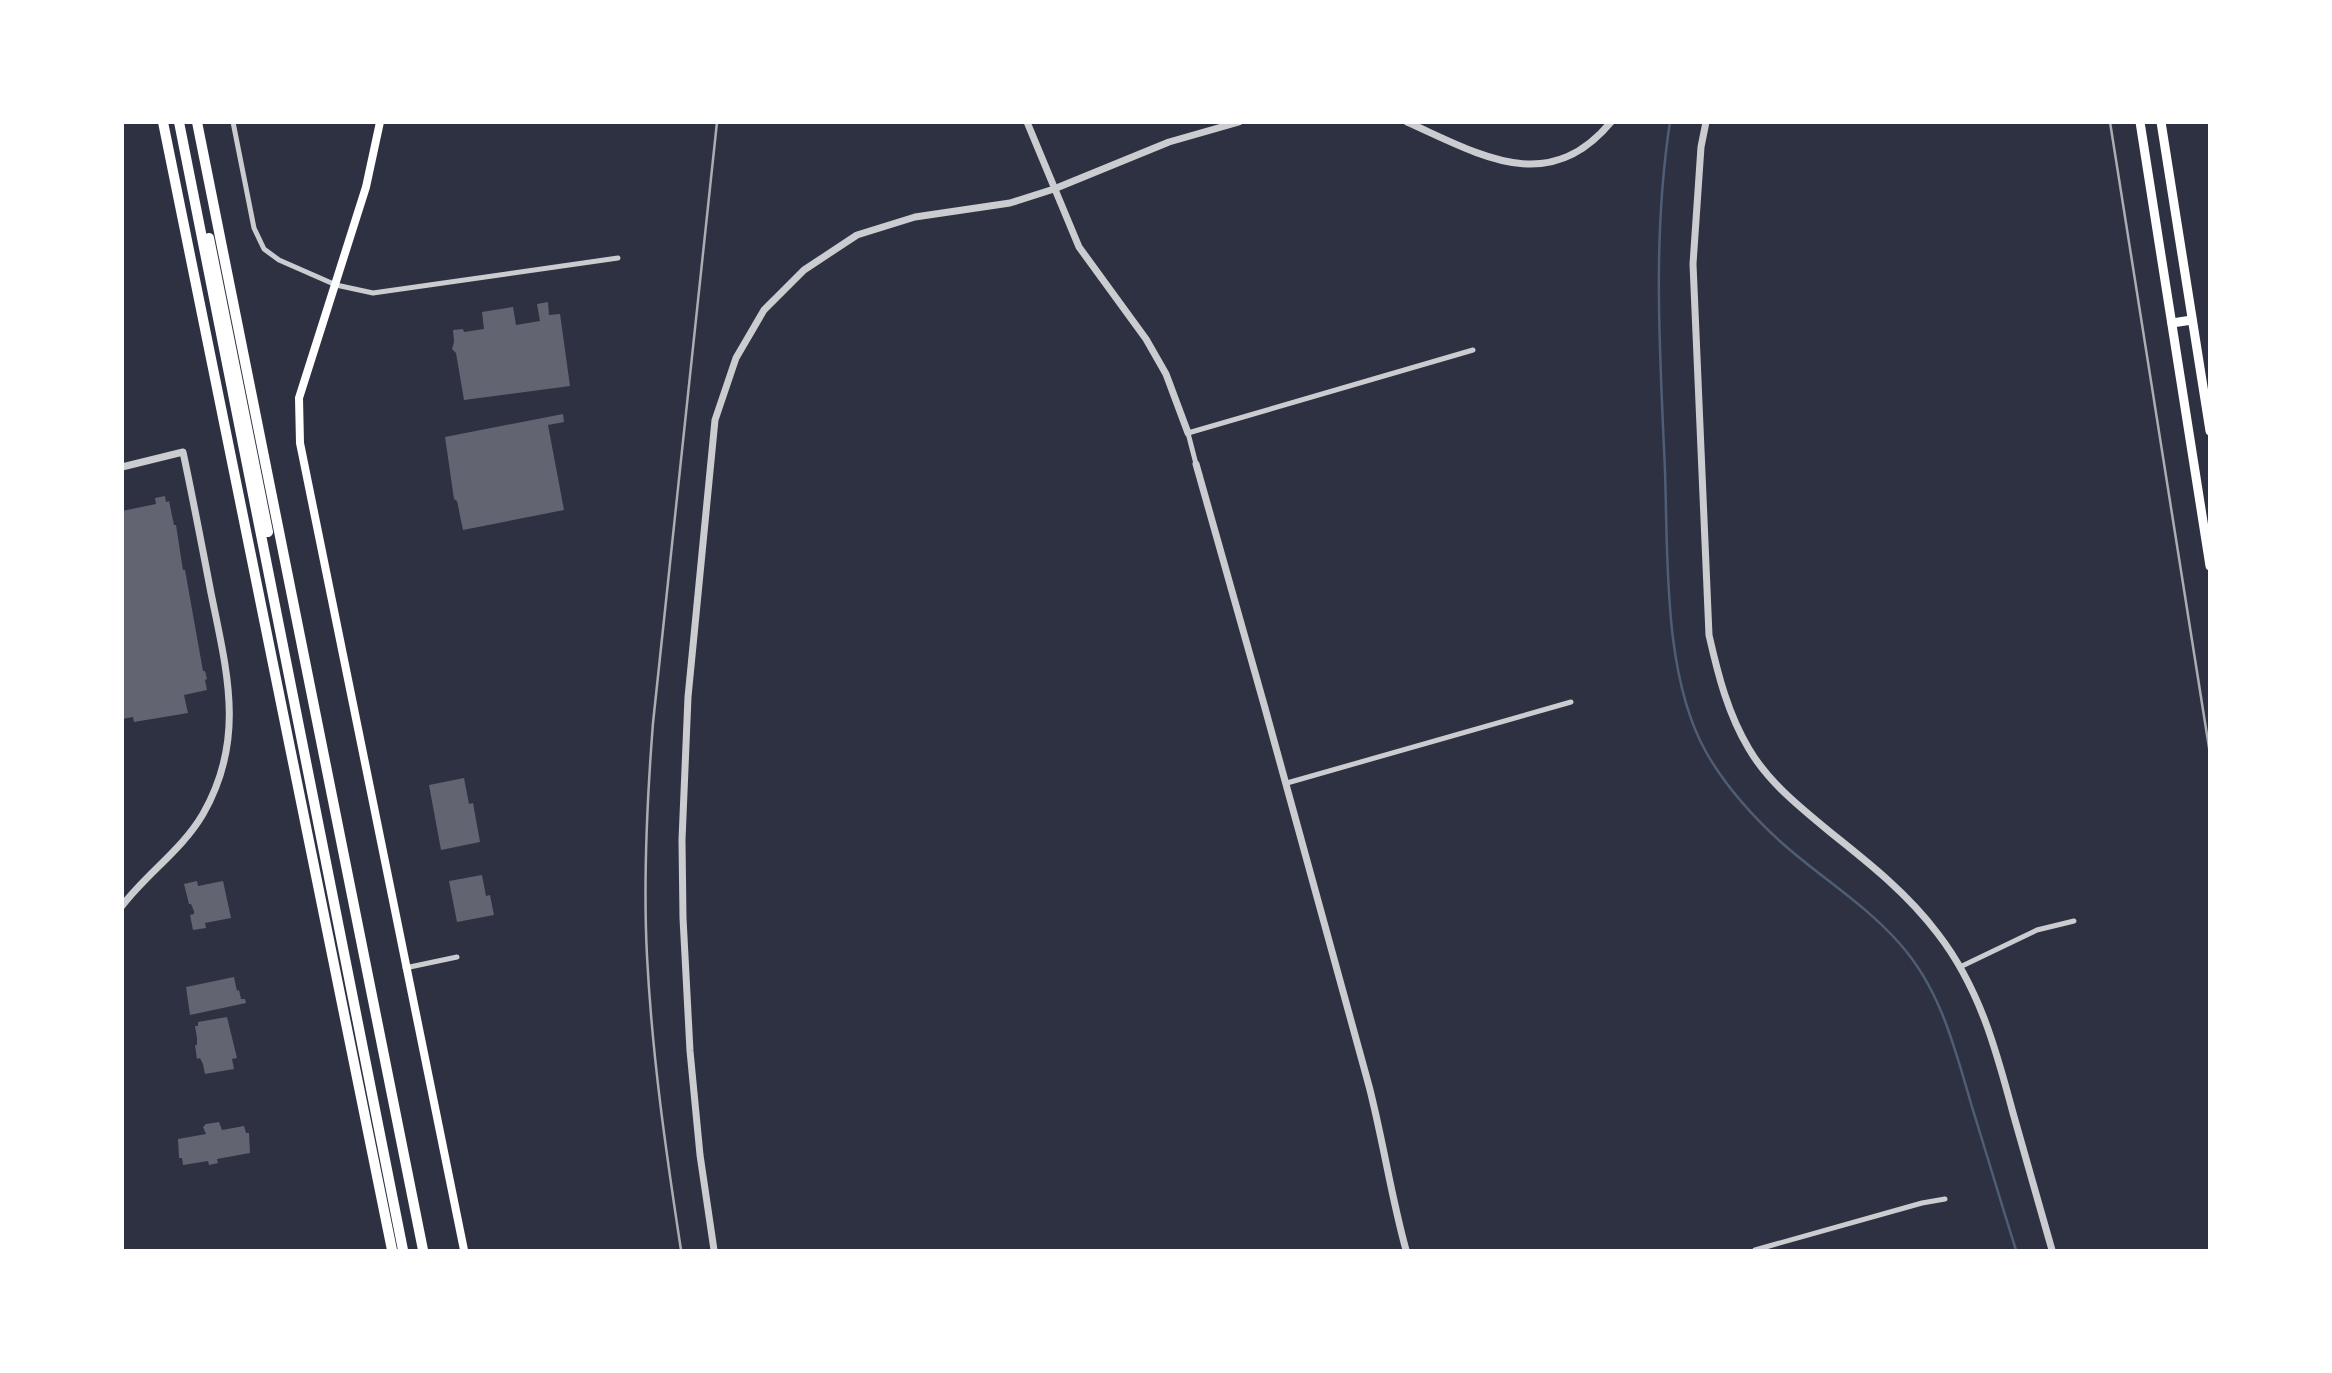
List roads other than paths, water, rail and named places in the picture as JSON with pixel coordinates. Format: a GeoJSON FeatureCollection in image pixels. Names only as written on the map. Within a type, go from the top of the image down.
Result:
{"type":"FeatureCollection","features":[{"type":"Feature","properties":{"kind":"highway"},"geometry":{"type":"LineString","coordinates":[[163,122],[392,1251]]}},
{"type":"Feature","properties":{"kind":"highway"},"geometry":{"type":"LineString","coordinates":[[179,122],[403,1251]]}},
{"type":"Feature","properties":{"kind":"highway"},"geometry":{"type":"LineString","coordinates":[[186,122],[410,1251]]}},
{"type":"Feature","properties":{"kind":"highway"},"geometry":{"type":"LineString","coordinates":[[197,122],[423,1251]]}},
{"type":"Feature","properties":{"kind":"main road"},"geometry":{"type":"LineString","coordinates":[[380,122],[366,187],[299,398],[300,443],[464,1251]]}},
{"type":"Feature","properties":{"kind":"main road"},"geometry":{"type":"LineString","coordinates":[[2140,122],[2210,566]]}},
{"type":"Feature","properties":{"kind":"main road"},"geometry":{"type":"LineString","coordinates":[[2161,122],[2210,431]]}},
{"type":"Feature","properties":{"kind":"main road"},"geometry":{"type":"LineString","coordinates":[[2172,323],[2192,320]]}},
{"type":"Feature","properties":{"kind":"street"},"geometry":{"type":"LineString","coordinates":[[233,122],[254,229],[264,249],[279,260],[335,285],[373,293],[618,258]]}},
{"type":"Feature","properties":{"kind":"street"},"geometry":{"type":"LineString","coordinates":[[1027,122],[1079,247],[1146,339],[1166,374],[1188,433],[1370,1090],[1393,1205],[1406,1251]]}},
{"type":"Feature","properties":{"kind":"street"},"geometry":{"type":"LineString","coordinates":[[714,1251],[700,1155],[690,1051],[682,840],[688,697],[715,420],[736,358],[764,310],[804,270],[857,235],[915,217],[1010,203],[1054,189],[1169,142],[1239,122]]}},
{"type":"Feature","properties":{"kind":"street"},"geometry":{"type":"LineString","coordinates":[[1407,122],[1487,157],[1518,165],[1546,163],[1575,153],[1599,137],[1611,122]]}},
{"type":"Feature","properties":{"kind":"street"},"geometry":{"type":"LineString","coordinates":[[1706,122],[1701,147],[1693,264],[1709,635],[1718,676],[1731,713],[1750,751],[1773,780],[1799,806],[1912,902],[1939,935],[1974,990],[1997,1055],[2052,1251]]}},
{"type":"Feature","properties":{"kind":"street"},"geometry":{"type":"LineString","coordinates":[[1188,433],[1473,350]]}},
{"type":"Feature","properties":{"kind":"street"},"geometry":{"type":"LineString","coordinates":[[122,467],[183,452],[230,691],[229,737],[220,779],[201,817],[174,852],[142,881],[122,906]]}},
{"type":"Feature","properties":{"kind":"street"},"geometry":{"type":"LineString","coordinates":[[1287,783],[1572,702]]}},
{"type":"Feature","properties":{"kind":"street"},"geometry":{"type":"LineString","coordinates":[[1960,967],[2037,930],[2074,921]]}},
{"type":"Feature","properties":{"kind":"street"},"geometry":{"type":"LineString","coordinates":[[405,968],[457,957]]}},
{"type":"Feature","properties":{"kind":"street"},"geometry":{"type":"LineString","coordinates":[[1755,1251],[1922,1203],[1945,1199]]}},
{"type":"Feature","properties":{"kind":"waterway"},"geometry":{"type":"LineString","coordinates":[[1670,122],[1664,166],[1659,253],[1668,578],[1675,652],[1692,722],[1714,765],[1750,812],[1782,843],[1857,903],[1886,930],[1900,944],[1926,981],[1953,1042],[2016,1250]]}},
{"type":"Feature","properties":{"kind":"railway"},"geometry":{"type":"LineString","coordinates":[[681,1250],[652,1030],[645,898],[646,839],[653,723],[717,122]]}},
{"type":"Feature","properties":{"kind":"railway"},"geometry":{"type":"LineString","coordinates":[[2110,122],[2210,754]]}}]}
